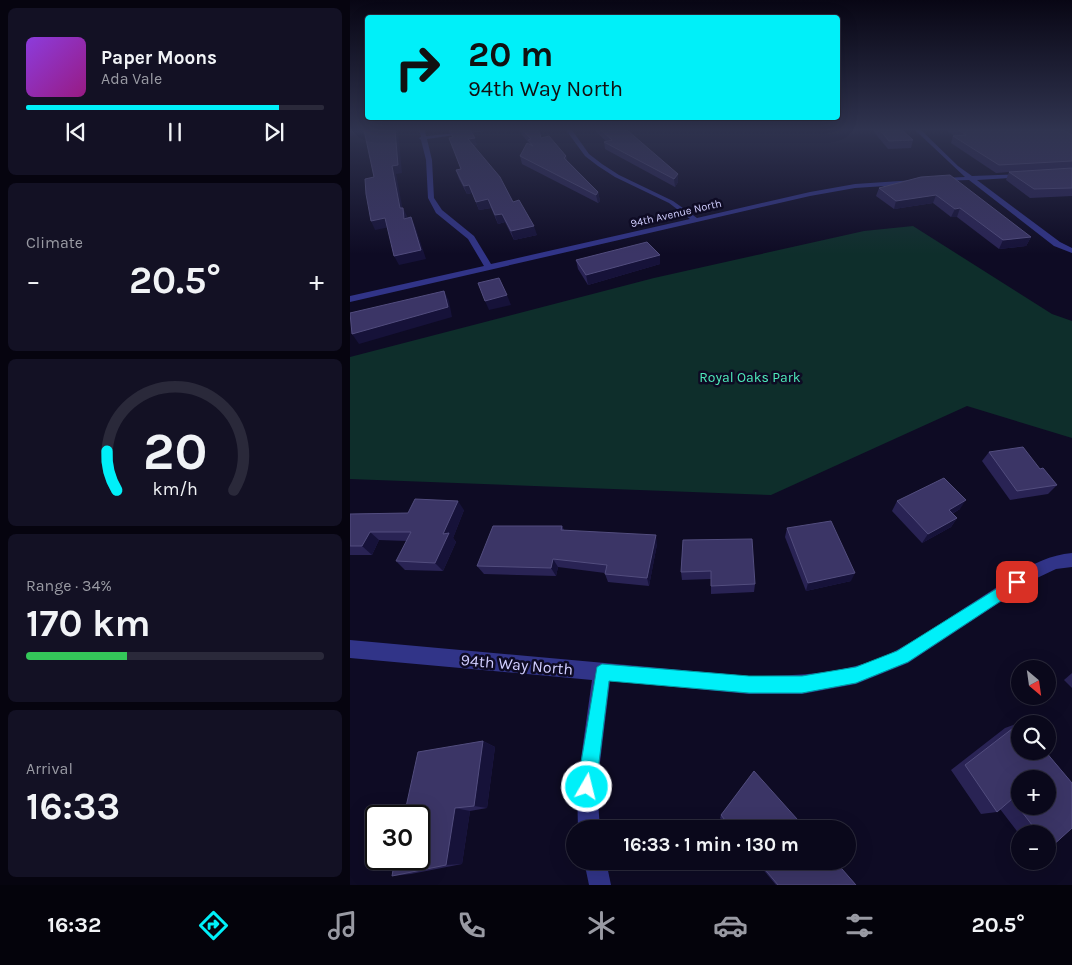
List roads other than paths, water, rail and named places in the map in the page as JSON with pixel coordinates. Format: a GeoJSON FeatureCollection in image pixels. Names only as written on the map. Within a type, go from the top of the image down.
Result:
{"type":"FeatureCollection","features":[{"type":"Feature","properties":{"kind":"street"},"geometry":{"type":"LineString","coordinates":[[429,171],[429,185],[432,198],[439,211],[470,238],[489,268]]}},
{"type":"Feature","properties":{"kind":"street"},"geometry":{"type":"LineString","coordinates":[[610,171],[671,202],[696,220]]}},
{"type":"Feature","properties":{"kind":"street"},"geometry":{"type":"LineString","coordinates":[[963,171],[1057,244],[1072,251]]}},
{"type":"Feature","properties":{"kind":"street"},"geometry":{"type":"LineString","coordinates":[[931,181],[1035,174]]}},
{"type":"Feature","properties":{"kind":"street","name":"94th Avenue North"},"geometry":{"type":"LineString","coordinates":[[350,299],[830,190],[922,181]]}},
{"type":"Feature","properties":{"kind":"street","name":"94th Way North"},"geometry":{"type":"LineString","coordinates":[[350,648],[749,685],[802,685],[856,675],[902,656],[1032,572],[1054,562],[1072,560]]}},
{"type":"Feature","properties":{"kind":"street"},"geometry":{"type":"LineString","coordinates":[[589,820],[587,787],[602,672]]}},
{"type":"Feature","properties":{"kind":"street"},"geometry":{"type":"LineString","coordinates":[[597,870],[600,885]]}},
{"type":"Feature","properties":{"kind":"park label","name":"Royal Oaks Park"},"geometry":{"type":"Point","coordinates":[750,377]}}]}
